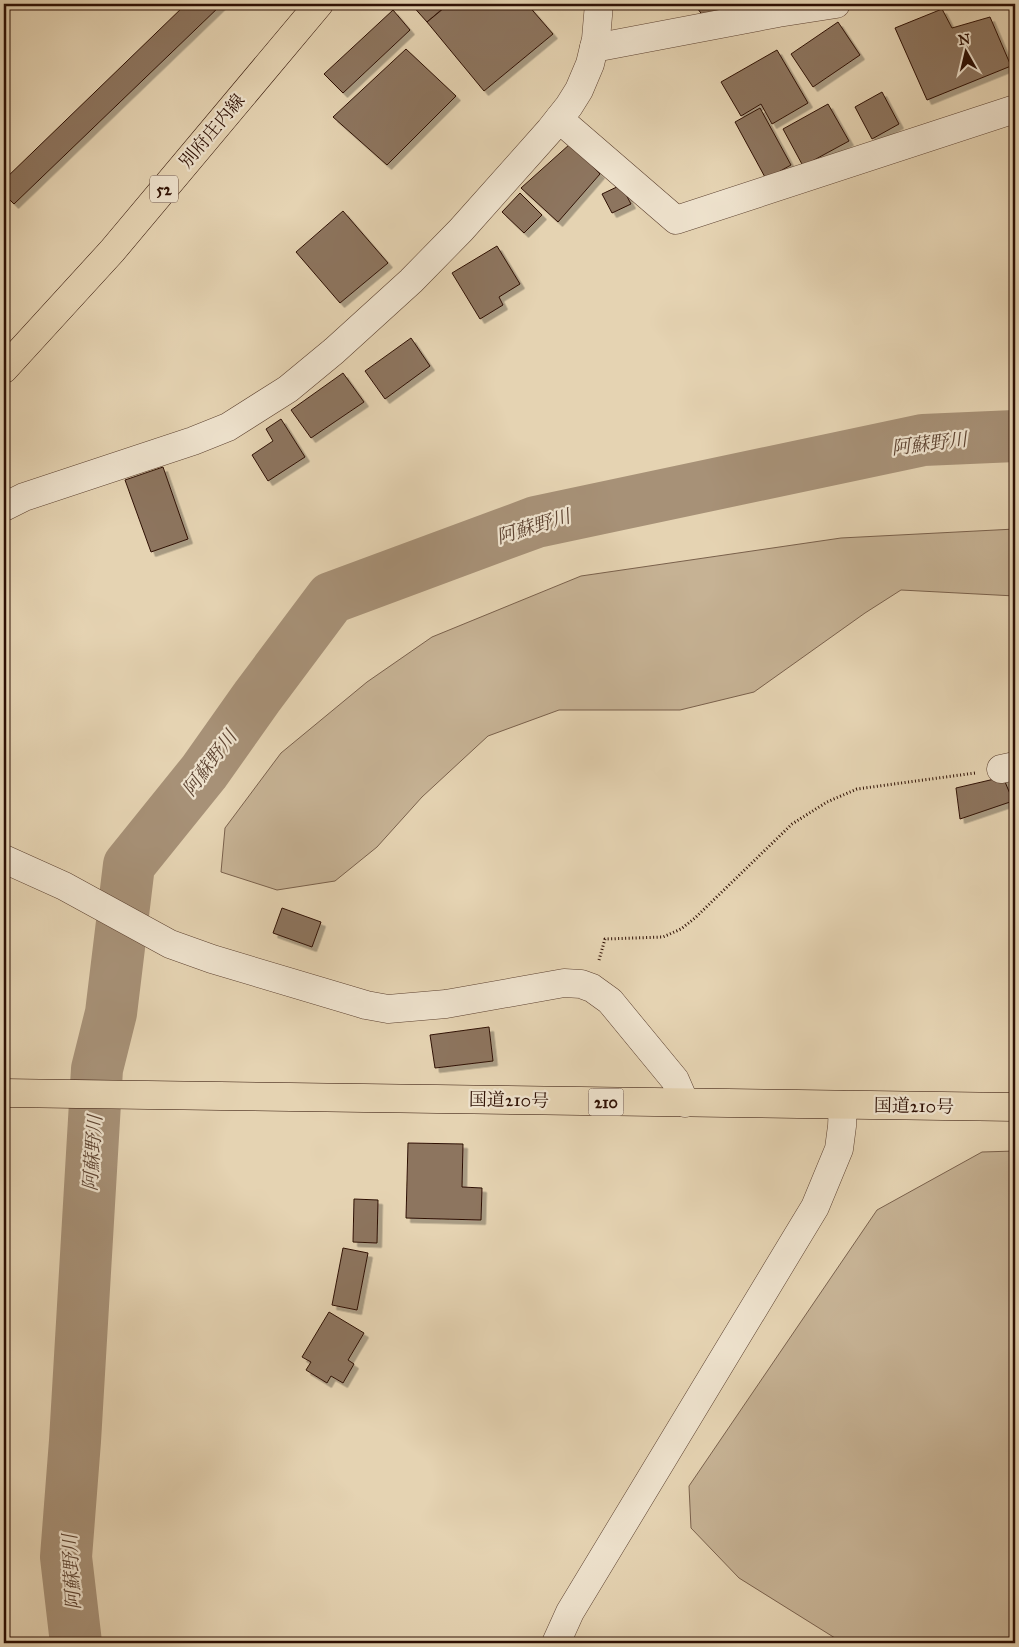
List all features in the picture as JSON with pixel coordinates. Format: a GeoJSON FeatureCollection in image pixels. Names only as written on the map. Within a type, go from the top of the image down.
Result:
{"type":"FeatureCollection","features":[{"type":"Feature","properties":{"kind":"main road","name":"別府庄内線"},"geometry":{"type":"LineString","coordinates":[[4,369],[112,251],[319,4]]}},
{"type":"Feature","properties":{"kind":"main road","name":"国道210号"},"geometry":{"type":"LineString","coordinates":[[4,1093],[1015,1107]]}},
{"type":"Feature","properties":{"kind":"street"},"geometry":{"type":"LineString","coordinates":[[4,507],[24,497],[228,427],[288,389],[368,322],[412,281],[481,208],[559,118],[580,90],[594,48],[599,4]]}},
{"type":"Feature","properties":{"kind":"street"},"geometry":{"type":"LineString","coordinates":[[594,48],[836,4]]}},
{"type":"Feature","properties":{"kind":"street"},"geometry":{"type":"LineString","coordinates":[[559,118],[676,220],[1015,109]]}},
{"type":"Feature","properties":{"kind":"street"},"geometry":{"type":"LineString","coordinates":[[4,859],[64,886],[170,944],[212,959],[366,1005],[388,1009],[446,1004],[564,983],[581,984],[592,988],[610,1002],[675,1080],[685,1103]]}},
{"type":"Feature","properties":{"kind":"street"},"geometry":{"type":"LineString","coordinates":[[556,1643],[570,1612],[815,1207],[839,1149],[843,1105]]}},
{"type":"Feature","properties":{"kind":"path"},"geometry":{"type":"LineString","coordinates":[[592,988],[605,939],[662,937],[681,930],[792,824],[827,802],[857,789],[1008,768]]}},
{"type":"Feature","properties":{"kind":"shaded area"},"geometry":{"type":"Polygon","coordinates":[[[1015,529],[1015,596],[901,590],[865,613],[754,692],[680,710],[559,710],[488,736],[422,797],[377,847],[335,881],[277,890],[221,872],[225,828],[281,753],[367,682],[432,637],[581,576],[841,538],[1015,529]]]}},
{"type":"Feature","properties":{"kind":"shaded area"},"geometry":{"type":"Polygon","coordinates":[[[1015,1151],[1015,1643],[843,1643],[739,1578],[691,1528],[689,1486],[877,1210],[982,1152],[1015,1151]]]}},
{"type":"Feature","properties":{"kind":"building"},"geometry":{"type":"Polygon","coordinates":[[[186,4],[222,4],[14,204],[4,194],[4,180],[186,4]]]}},
{"type":"Feature","properties":{"kind":"building"},"geometry":{"type":"Polygon","coordinates":[[[411,4],[448,4],[427,22],[411,4]]]}},
{"type":"Feature","properties":{"kind":"building"},"geometry":{"type":"Polygon","coordinates":[[[449,4],[527,4],[553,34],[484,91],[427,22],[449,4]]]}},
{"type":"Feature","properties":{"kind":"building"},"geometry":{"type":"Polygon","coordinates":[[[694,4],[731,4],[707,21],[694,4]]]}},
{"type":"Feature","properties":{"kind":"building"},"geometry":{"type":"Polygon","coordinates":[[[942,9],[952,28],[990,17],[1011,66],[927,100],[895,28],[942,9]]]}},
{"type":"Feature","properties":{"kind":"building"},"geometry":{"type":"Polygon","coordinates":[[[393,10],[410,30],[343,93],[324,74],[393,10]]]}},
{"type":"Feature","properties":{"kind":"building"},"geometry":{"type":"Polygon","coordinates":[[[838,22],[860,55],[813,87],[791,54],[838,22]]]}},
{"type":"Feature","properties":{"kind":"building"},"geometry":{"type":"Polygon","coordinates":[[[406,49],[456,96],[387,165],[333,117],[406,49]]]}},
{"type":"Feature","properties":{"kind":"building"},"geometry":{"type":"Polygon","coordinates":[[[777,50],[808,103],[772,124],[761,104],[741,116],[721,82],[777,50]]]}},
{"type":"Feature","properties":{"kind":"building"},"geometry":{"type":"Polygon","coordinates":[[[882,92],[899,124],[872,139],[855,107],[882,92]]]}},
{"type":"Feature","properties":{"kind":"building"},"geometry":{"type":"Polygon","coordinates":[[[828,104],[849,141],[803,166],[783,129],[828,104]]]}},
{"type":"Feature","properties":{"kind":"building"},"geometry":{"type":"Polygon","coordinates":[[[760,108],[791,165],[766,179],[735,122],[760,108]]]}},
{"type":"Feature","properties":{"kind":"building"},"geometry":{"type":"Polygon","coordinates":[[[570,144],[600,174],[558,222],[521,188],[570,144]]]}},
{"type":"Feature","properties":{"kind":"building"},"geometry":{"type":"Polygon","coordinates":[[[621,185],[631,204],[612,213],[602,194],[621,185]]]}},
{"type":"Feature","properties":{"kind":"building"},"geometry":{"type":"Polygon","coordinates":[[[520,193],[542,215],[524,233],[502,212],[520,193]]]}},
{"type":"Feature","properties":{"kind":"building"},"geometry":{"type":"Polygon","coordinates":[[[343,211],[388,263],[340,303],[296,252],[343,211]]]}},
{"type":"Feature","properties":{"kind":"building"},"geometry":{"type":"Polygon","coordinates":[[[497,246],[520,284],[499,297],[503,305],[480,319],[452,273],[497,246]]]}},
{"type":"Feature","properties":{"kind":"building"},"geometry":{"type":"Polygon","coordinates":[[[411,338],[430,366],[385,399],[365,371],[411,338]]]}},
{"type":"Feature","properties":{"kind":"building"},"geometry":{"type":"Polygon","coordinates":[[[343,373],[364,402],[311,438],[291,410],[343,373]]]}},
{"type":"Feature","properties":{"kind":"building"},"geometry":{"type":"Polygon","coordinates":[[[281,419],[305,457],[268,481],[252,455],[273,441],[266,429],[281,419]]]}},
{"type":"Feature","properties":{"kind":"building"},"geometry":{"type":"Polygon","coordinates":[[[163,467],[188,539],[151,552],[125,480],[163,467]]]}},
{"type":"Feature","properties":{"kind":"building"},"geometry":{"type":"Polygon","coordinates":[[[1011,703],[1015,703],[1015,736],[1011,703]]]}},
{"type":"Feature","properties":{"kind":"building"},"geometry":{"type":"Polygon","coordinates":[[[1003,777],[1013,801],[960,819],[956,788],[1003,777]]]}},
{"type":"Feature","properties":{"kind":"building"},"geometry":{"type":"Polygon","coordinates":[[[282,908],[321,922],[312,947],[273,933],[282,908]]]}},
{"type":"Feature","properties":{"kind":"building"},"geometry":{"type":"Polygon","coordinates":[[[489,1027],[493,1061],[435,1068],[430,1035],[489,1027]]]}},
{"type":"Feature","properties":{"kind":"building"},"geometry":{"type":"Polygon","coordinates":[[[408,1143],[463,1144],[462,1187],[482,1188],[481,1220],[406,1218],[408,1143]]]}},
{"type":"Feature","properties":{"kind":"building"},"geometry":{"type":"Polygon","coordinates":[[[354,1199],[378,1200],[377,1243],[353,1242],[354,1199]]]}},
{"type":"Feature","properties":{"kind":"building"},"geometry":{"type":"Polygon","coordinates":[[[343,1248],[368,1253],[357,1310],[332,1305],[343,1248]]]}},
{"type":"Feature","properties":{"kind":"building"},"geometry":{"type":"Polygon","coordinates":[[[329,1312],[364,1333],[348,1360],[354,1364],[343,1383],[331,1376],[327,1383],[306,1370],[311,1362],[302,1357],[329,1312]]]}},
{"type":"Feature","properties":{"kind":"waterway","name":"阿蘇野川"},"geometry":{"type":"LineString","coordinates":[[76,1643],[66,1557],[75,1441],[97,1069],[111,1013],[129,865],[204,772],[331,598],[536,522],[923,440],[1015,436]]}}]}
